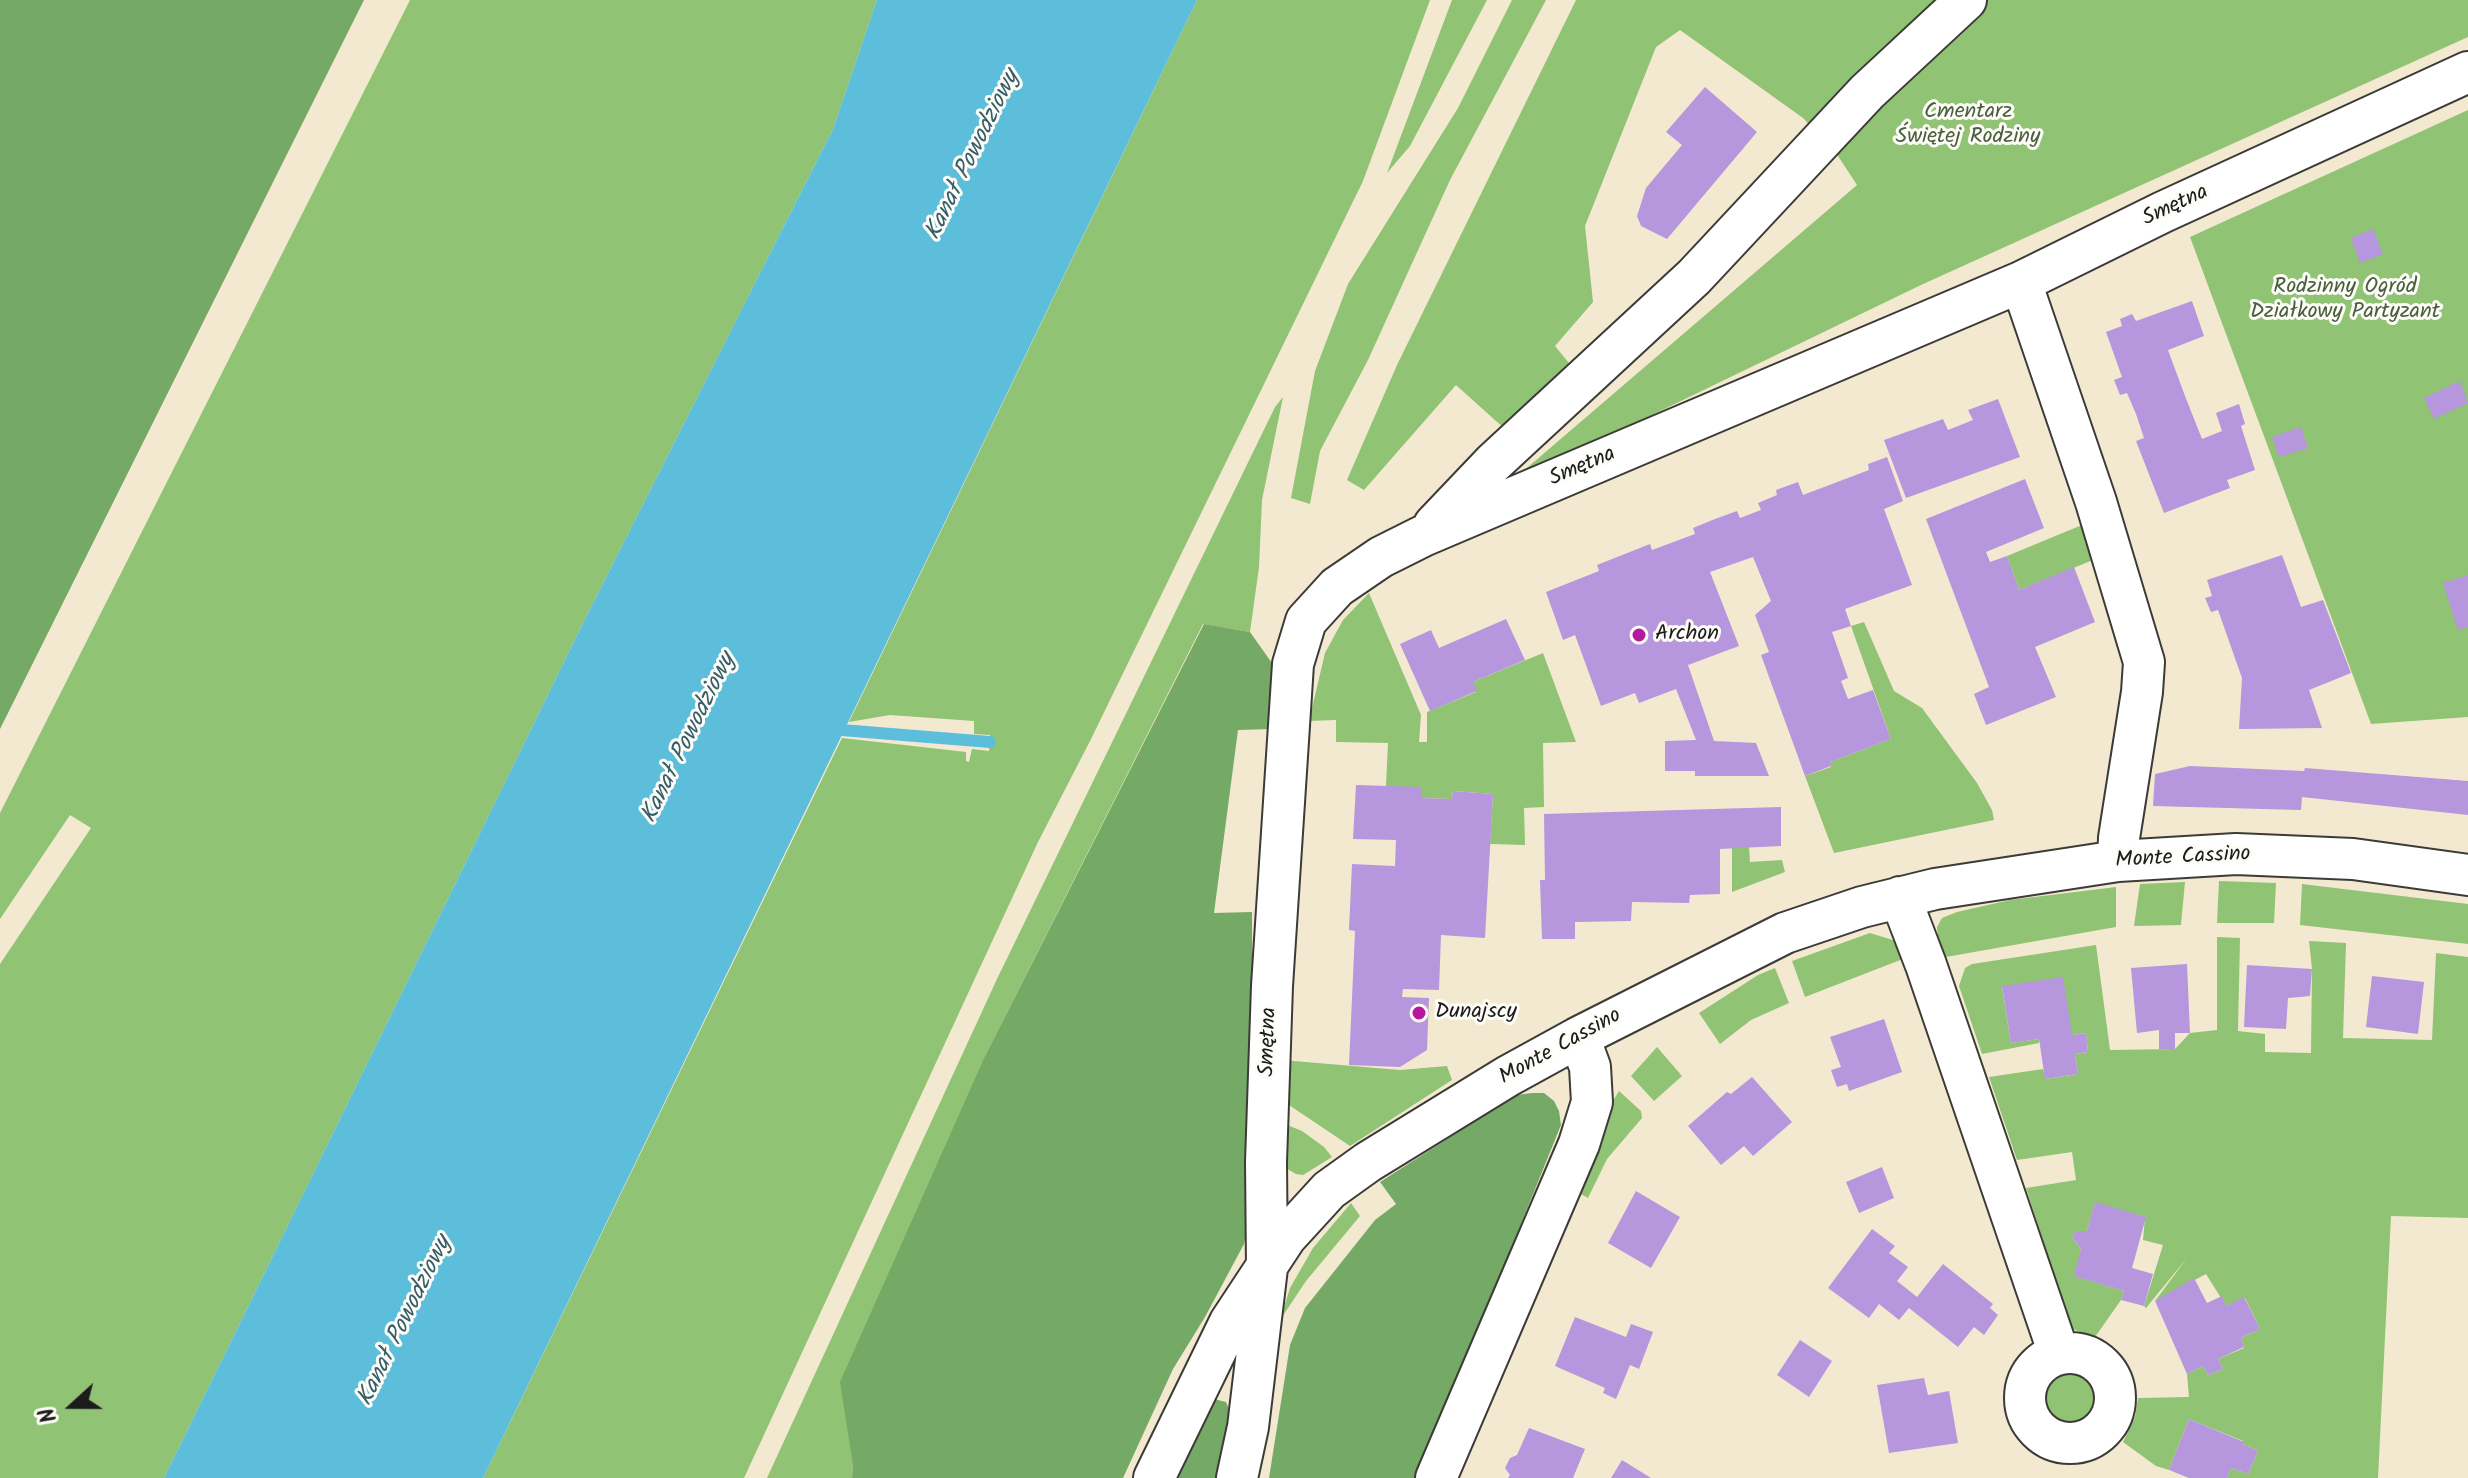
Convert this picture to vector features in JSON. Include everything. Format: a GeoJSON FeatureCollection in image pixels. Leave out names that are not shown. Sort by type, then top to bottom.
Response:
{"type":"FeatureCollection","features":[{"type":"Feature","properties":{"kind":"street"},"geometry":{"type":"LineString","coordinates":[[1423,536],[1493,463],[1694,277],[1867,92],[1966,0]]}},
{"type":"Feature","properties":{"kind":"street","name":"Smętna"},"geometry":{"type":"LineString","coordinates":[[1267,1268],[1266,1173],[1272,986],[1293,664],[1306,621],[1337,587],[1381,557],[1423,536],[2021,282],[2163,212],[2468,72]]}},
{"type":"Feature","properties":{"kind":"street"},"geometry":{"type":"LineString","coordinates":[[2021,282],[2096,502],[2144,662],[2118,861]]}},
{"type":"Feature","properties":{"kind":"street","name":"Monte Cassino"},"geometry":{"type":"LineString","coordinates":[[1154,1478],[1230,1322],[1286,1237],[1329,1190],[1368,1162],[1508,1076],[1785,933],[1862,907],[1935,889],[2118,861],[2236,854],[2353,859],[2468,875]]}},
{"type":"Feature","properties":{"kind":"street"},"geometry":{"type":"LineString","coordinates":[[1900,897],[2059,1354]]}},
{"type":"Feature","properties":{"kind":"street"},"geometry":{"type":"LineString","coordinates":[[1436,1478],[1579,1144],[1592,1102],[1590,1067],[1579,1037]]}},
{"type":"Feature","properties":{"kind":"street","name":"Monte Cassino"},"geometry":{"type":"LineString","coordinates":[[1237,1478],[1248,1427],[1267,1268]]}},
{"type":"Feature","properties":{"kind":"green space"},"geometry":{"type":"Polygon","coordinates":[[[0,0],[364,0],[0,729],[0,0]]]}},
{"type":"Feature","properties":{"kind":"green space"},"geometry":{"type":"Polygon","coordinates":[[[410,0],[877,0],[833,129],[587,615],[164,1478],[0,1478],[0,964],[91,828],[70,815],[0,919],[0,813],[410,0]]]}},
{"type":"Feature","properties":{"kind":"green space"},"geometry":{"type":"Polygon","coordinates":[[[1197,0],[1430,0],[1363,181],[1038,842],[744,1478],[483,1478],[842,738],[966,752],[966,761],[969,762],[972,749],[989,751],[990,735],[974,734],[974,721],[890,715],[849,722],[1197,0]]]}},
{"type":"Feature","properties":{"kind":"green space"},"geometry":{"type":"Polygon","coordinates":[[[1452,0],[1487,0],[1410,146],[1387,173],[1452,0]]]}},
{"type":"Feature","properties":{"kind":"green space"},"geometry":{"type":"Polygon","coordinates":[[[1512,0],[1546,0],[1450,180],[1368,360],[1320,451],[1310,504],[1291,498],[1315,371],[1348,284],[1458,108],[1512,0]]]}},
{"type":"Feature","properties":{"kind":"green space","name":"Cmentarz Świętej Rodziny"},"geometry":{"type":"Polygon","coordinates":[[[1576,0],[2468,0],[2468,37],[1921,285],[1507,485],[1857,185],[1836,153],[1803,118],[1680,30],[1656,47],[1585,226],[1593,302],[1555,346],[1573,368],[1506,430],[1456,385],[1364,490],[1347,480],[1397,365],[1576,0]]]}},
{"type":"Feature","properties":{"kind":"green space","name":"Rodzinny Ogród Działkowy Partyzant"},"geometry":{"type":"Polygon","coordinates":[[[2468,110],[2468,717],[2371,724],[2190,237],[2468,110]]]}},
{"type":"Feature","properties":{"kind":"green space"},"geometry":{"type":"Polygon","coordinates":[[[1283,397],[1262,500],[1259,567],[1250,632],[1203,624],[986,1054],[853,1465],[852,1478],[767,1478],[997,979],[1275,407],[1283,397]]]}},
{"type":"Feature","properties":{"kind":"green space"},"geometry":{"type":"Polygon","coordinates":[[[2082,525],[2093,560],[2019,590],[2007,556],[2082,525]]]}},
{"type":"Feature","properties":{"kind":"green space"},"geometry":{"type":"Polygon","coordinates":[[[1369,593],[1421,715],[1419,742],[1427,742],[1427,712],[1476,692],[1473,682],[1543,653],[1576,742],[1543,743],[1544,807],[1524,808],[1525,845],[1490,844],[1493,794],[1453,791],[1452,799],[1421,798],[1386,786],[1388,743],[1336,742],[1336,720],[1309,721],[1325,653],[1343,620],[1369,593]]]}},
{"type":"Feature","properties":{"kind":"green space"},"geometry":{"type":"Polygon","coordinates":[[[1864,622],[1894,691],[1922,708],[1977,783],[1994,820],[1834,853],[1805,776],[1831,767],[1830,762],[1891,739],[1851,626],[1864,622]]]}},
{"type":"Feature","properties":{"kind":"green space"},"geometry":{"type":"Polygon","coordinates":[[[1204,624],[1250,632],[1279,673],[1272,729],[1238,730],[1214,913],[1252,912],[1253,1204],[1244,1244],[1173,1369],[1123,1478],[852,1478],[853,1465],[840,1382],[986,1054],[1204,624]]]}},
{"type":"Feature","properties":{"kind":"green space"},"geometry":{"type":"Polygon","coordinates":[[[1749,847],[1750,862],[1782,860],[1785,872],[1732,892],[1732,848],[1749,847]]]}},
{"type":"Feature","properties":{"kind":"green space"},"geometry":{"type":"Polygon","coordinates":[[[2219,881],[2276,883],[2274,923],[2217,923],[2219,881]]]}},
{"type":"Feature","properties":{"kind":"green space"},"geometry":{"type":"Polygon","coordinates":[[[2185,882],[2181,925],[2134,926],[2140,884],[2185,882]]]}},
{"type":"Feature","properties":{"kind":"green space"},"geometry":{"type":"Polygon","coordinates":[[[2302,884],[2468,904],[2468,944],[2300,925],[2302,884]]]}},
{"type":"Feature","properties":{"kind":"green space"},"geometry":{"type":"Polygon","coordinates":[[[2116,887],[2116,927],[1940,958],[1937,927],[1942,918],[2010,900],[2116,887]]]}},
{"type":"Feature","properties":{"kind":"green space"},"geometry":{"type":"Polygon","coordinates":[[[1870,933],[1896,941],[1908,957],[1805,997],[1792,961],[1870,933]]]}},
{"type":"Feature","properties":{"kind":"green space"},"geometry":{"type":"Polygon","coordinates":[[[2217,937],[2240,938],[2238,1031],[2265,1034],[2265,1052],[2311,1053],[2312,969],[2309,941],[2346,943],[2343,1038],[2432,1040],[2436,953],[2468,957],[2468,1218],[2391,1216],[2378,1478],[2227,1478],[2231,1468],[2248,1474],[2258,1451],[2243,1444],[2243,1441],[2189,1419],[2169,1470],[2156,1466],[2123,1442],[2135,1417],[2138,1398],[2189,1397],[2187,1374],[2203,1366],[2208,1375],[2223,1369],[2218,1359],[2244,1348],[2241,1338],[2260,1329],[2245,1298],[2226,1306],[2206,1274],[2155,1301],[2187,1258],[2146,1308],[2144,1306],[2163,1245],[2143,1240],[2145,1217],[2095,1203],[2087,1231],[2076,1231],[2072,1237],[2081,1249],[2075,1276],[2124,1291],[2095,1337],[2072,1329],[2026,1188],[2076,1180],[2072,1152],[2017,1160],[1989,1077],[2043,1069],[2046,1079],[2078,1074],[2075,1054],[2088,1052],[2086,1033],[2072,1035],[2002,987],[2011,1043],[2039,1039],[2039,1043],[1982,1054],[1959,986],[1965,968],[1972,964],[2096,945],[2110,1050],[2175,1049],[2190,1033],[2217,1030],[2217,937]]]}},
{"type":"Feature","properties":{"kind":"green space"},"geometry":{"type":"Polygon","coordinates":[[[1775,968],[1789,1003],[1751,1020],[1720,1044],[1699,1013],[1758,975],[1775,968]]]}},
{"type":"Feature","properties":{"kind":"green space"},"geometry":{"type":"Polygon","coordinates":[[[1657,1047],[1682,1076],[1654,1101],[1631,1076],[1657,1047]]]}},
{"type":"Feature","properties":{"kind":"green space"},"geometry":{"type":"Polygon","coordinates":[[[1282,1060],[1400,1070],[1447,1066],[1452,1080],[1350,1146],[1280,1099],[1282,1060]]]}},
{"type":"Feature","properties":{"kind":"green space"},"geometry":{"type":"Polygon","coordinates":[[[1619,1091],[1641,1111],[1642,1118],[1607,1159],[1588,1198],[1568,1187],[1591,1137],[1619,1091]]]}},
{"type":"Feature","properties":{"kind":"green space"},"geometry":{"type":"Polygon","coordinates":[[[1544,1093],[1554,1101],[1561,1125],[1418,1478],[1269,1478],[1290,1345],[1305,1308],[1375,1220],[1396,1204],[1380,1182],[1516,1095],[1544,1093]]]}},
{"type":"Feature","properties":{"kind":"green space"},"geometry":{"type":"Polygon","coordinates":[[[1280,1122],[1302,1131],[1332,1157],[1303,1175],[1289,1170],[1281,1161],[1280,1122]]]}},
{"type":"Feature","properties":{"kind":"green space"},"geometry":{"type":"Polygon","coordinates":[[[1351,1203],[1360,1216],[1306,1281],[1280,1320],[1290,1288],[1313,1248],[1351,1203]]]}},
{"type":"Feature","properties":{"kind":"green space"},"geometry":{"type":"Polygon","coordinates":[[[2069,1370],[2090,1378],[2098,1399],[2090,1420],[2069,1428],[2048,1420],[2040,1399],[2048,1378],[2069,1370]]]}},
{"type":"Feature","properties":{"kind":"green space"},"geometry":{"type":"Polygon","coordinates":[[[1214,1399],[1226,1402],[1231,1414],[1223,1478],[1175,1478],[1214,1399]]]}},
{"type":"Feature","properties":{"kind":"water","name":"Kanał Powodziowy"},"geometry":{"type":"Polygon","coordinates":[[[877,0],[1197,0],[483,1478],[164,1478],[587,615],[833,129],[877,0]]]}},
{"type":"Feature","properties":{"kind":"building"},"geometry":{"type":"Polygon","coordinates":[[[1705,87],[1757,132],[1667,239],[1641,226],[1637,216],[1646,188],[1682,145],[1666,132],[1705,87]]]}},
{"type":"Feature","properties":{"kind":"building"},"geometry":{"type":"Polygon","coordinates":[[[2373,229],[2383,254],[2360,263],[2351,238],[2373,229]]]}},
{"type":"Feature","properties":{"kind":"building"},"geometry":{"type":"Polygon","coordinates":[[[2192,301],[2204,336],[2168,350],[2185,396],[2202,439],[2222,431],[2216,413],[2239,404],[2245,424],[2241,426],[2255,470],[2227,480],[2230,488],[2164,513],[2136,441],[2144,438],[2136,414],[2127,393],[2120,395],[2114,380],[2122,377],[2106,332],[2122,326],[2120,319],[2132,314],[2136,321],[2192,301]]]}},
{"type":"Feature","properties":{"kind":"building"},"geometry":{"type":"Polygon","coordinates":[[[2460,381],[2468,403],[2434,419],[2424,398],[2460,381]]]}},
{"type":"Feature","properties":{"kind":"building"},"geometry":{"type":"Polygon","coordinates":[[[1998,399],[2020,457],[1906,498],[1884,440],[1943,419],[1948,430],[1973,420],[1968,410],[1998,399]]]}},
{"type":"Feature","properties":{"kind":"building"},"geometry":{"type":"Polygon","coordinates":[[[2301,427],[2308,448],[2279,457],[2272,437],[2301,427]]]}},
{"type":"Feature","properties":{"kind":"building"},"geometry":{"type":"Polygon","coordinates":[[[1887,457],[1903,501],[1884,509],[1912,585],[1845,609],[1851,626],[1832,632],[1848,678],[1841,681],[1848,699],[1873,690],[1891,739],[1830,762],[1831,766],[1805,776],[1761,655],[1769,652],[1755,615],[1771,601],[1753,557],[1710,572],[1739,646],[1688,665],[1714,741],[1756,743],[1769,776],[1695,776],[1695,771],[1665,771],[1665,741],[1696,740],[1676,689],[1639,703],[1635,693],[1601,706],[1575,635],[1563,640],[1546,592],[1599,571],[1597,565],[1650,544],[1652,550],[1695,534],[1693,528],[1715,519],[1737,511],[1740,518],[1761,510],[1758,503],[1777,495],[1776,490],[1798,482],[1803,495],[1869,470],[1868,464],[1887,457]]]}},
{"type":"Feature","properties":{"kind":"building"},"geometry":{"type":"Polygon","coordinates":[[[2025,479],[2044,528],[1986,552],[1990,562],[2007,556],[2019,590],[2074,567],[2095,622],[2035,647],[2056,697],[1986,725],[1974,694],[1989,687],[1926,519],[2025,479]]]}},
{"type":"Feature","properties":{"kind":"building"},"geometry":{"type":"Polygon","coordinates":[[[2282,555],[2301,607],[2323,600],[2351,673],[2309,690],[2322,728],[2239,729],[2242,678],[2218,610],[2211,612],[2205,598],[2212,596],[2207,580],[2282,555]]]}},
{"type":"Feature","properties":{"kind":"building"},"geometry":{"type":"Polygon","coordinates":[[[2468,575],[2468,627],[2458,630],[2443,583],[2468,575]]]}},
{"type":"Feature","properties":{"kind":"building"},"geometry":{"type":"Polygon","coordinates":[[[1506,619],[1525,660],[1473,682],[1477,691],[1430,711],[1400,644],[1431,630],[1439,648],[1506,619]]]}},
{"type":"Feature","properties":{"kind":"building"},"geometry":{"type":"Polygon","coordinates":[[[2190,766],[2304,771],[2305,768],[2468,781],[2468,815],[2302,797],[2301,810],[2153,806],[2155,774],[2190,766]]]}},
{"type":"Feature","properties":{"kind":"building"},"geometry":{"type":"Polygon","coordinates":[[[1356,785],[1421,787],[1421,798],[1452,799],[1453,791],[1493,794],[1485,938],[1441,935],[1439,990],[1403,989],[1402,997],[1429,998],[1427,1050],[1400,1067],[1349,1065],[1355,931],[1349,930],[1352,864],[1395,866],[1396,840],[1353,839],[1356,785]]]}},
{"type":"Feature","properties":{"kind":"building"},"geometry":{"type":"Polygon","coordinates":[[[1781,807],[1781,846],[1720,849],[1720,894],[1690,895],[1689,903],[1632,902],[1631,921],[1575,922],[1575,939],[1542,939],[1540,880],[1545,880],[1544,814],[1781,807]]]}},
{"type":"Feature","properties":{"kind":"building"},"geometry":{"type":"Polygon","coordinates":[[[2187,964],[2190,1033],[2175,1033],[2175,1049],[2159,1049],[2159,1030],[2137,1033],[2131,968],[2187,964]]]}},
{"type":"Feature","properties":{"kind":"building"},"geometry":{"type":"Polygon","coordinates":[[[2247,965],[2312,969],[2310,996],[2288,998],[2286,1029],[2244,1027],[2247,965]]]}},
{"type":"Feature","properties":{"kind":"building"},"geometry":{"type":"Polygon","coordinates":[[[2372,976],[2424,982],[2418,1034],[2366,1027],[2372,976]]]}},
{"type":"Feature","properties":{"kind":"building"},"geometry":{"type":"Polygon","coordinates":[[[2063,977],[2072,1035],[2086,1033],[2088,1052],[2075,1054],[2078,1074],[2045,1079],[2039,1039],[2011,1043],[2002,986],[2063,977]]]}},
{"type":"Feature","properties":{"kind":"building"},"geometry":{"type":"Polygon","coordinates":[[[1884,1019],[1902,1072],[1849,1091],[1847,1084],[1837,1087],[1831,1070],[1841,1067],[1830,1037],[1884,1019]]]}},
{"type":"Feature","properties":{"kind":"building"},"geometry":{"type":"Polygon","coordinates":[[[1752,1077],[1792,1122],[1753,1156],[1744,1146],[1721,1165],[1688,1126],[1727,1092],[1731,1094],[1752,1077]]]}},
{"type":"Feature","properties":{"kind":"building"},"geometry":{"type":"Polygon","coordinates":[[[1882,1167],[1894,1198],[1859,1213],[1846,1182],[1882,1167]]]}},
{"type":"Feature","properties":{"kind":"building"},"geometry":{"type":"Polygon","coordinates":[[[1636,1191],[1680,1217],[1651,1268],[1608,1243],[1636,1191]]]}},
{"type":"Feature","properties":{"kind":"building"},"geometry":{"type":"Polygon","coordinates":[[[2095,1202],[2146,1217],[2132,1268],[2153,1274],[2144,1306],[2121,1300],[2124,1291],[2074,1276],[2081,1249],[2072,1237],[2076,1231],[2087,1231],[2095,1202]]]}},
{"type":"Feature","properties":{"kind":"building"},"geometry":{"type":"Polygon","coordinates":[[[1872,1229],[1895,1246],[1889,1253],[1908,1267],[1897,1281],[1917,1297],[1943,1264],[1993,1304],[1990,1308],[1998,1315],[1984,1335],[1974,1327],[1958,1347],[1909,1308],[1899,1320],[1879,1304],[1869,1318],[1828,1288],[1872,1229]]]}},
{"type":"Feature","properties":{"kind":"building"},"geometry":{"type":"Polygon","coordinates":[[[2194,1278],[2207,1303],[2222,1296],[2226,1306],[2244,1297],[2260,1329],[2241,1338],[2244,1347],[2218,1359],[2223,1369],[2208,1375],[2203,1366],[2187,1374],[2155,1301],[2194,1278]]]}},
{"type":"Feature","properties":{"kind":"building"},"geometry":{"type":"Polygon","coordinates":[[[1575,1317],[1626,1337],[1631,1324],[1653,1332],[1639,1369],[1630,1365],[1616,1399],[1603,1393],[1605,1388],[1555,1366],[1575,1317]]]}},
{"type":"Feature","properties":{"kind":"building"},"geometry":{"type":"Polygon","coordinates":[[[1800,1340],[1832,1361],[1809,1397],[1777,1375],[1800,1340]]]}},
{"type":"Feature","properties":{"kind":"building"},"geometry":{"type":"Polygon","coordinates":[[[1924,1378],[1928,1395],[1949,1391],[1958,1443],[1889,1453],[1877,1385],[1924,1378]]]}},
{"type":"Feature","properties":{"kind":"building"},"geometry":{"type":"Polygon","coordinates":[[[2189,1419],[2258,1451],[2248,1474],[2231,1468],[2227,1478],[2189,1478],[2169,1470],[2189,1419]]]}},
{"type":"Feature","properties":{"kind":"building"},"geometry":{"type":"Polygon","coordinates":[[[1529,1428],[1585,1449],[1573,1478],[1508,1478],[1510,1475],[1505,1468],[1510,1458],[1517,1455],[1529,1428]]]}},
{"type":"Feature","properties":{"kind":"building"},"geometry":{"type":"Polygon","coordinates":[[[1622,1460],[1651,1478],[1611,1478],[1622,1460]]]}},
{"type":"Feature","properties":{"kind":"waterway"},"geometry":{"type":"LineString","coordinates":[[829,729],[990,742]]}},
{"type":"Feature","properties":{"kind":"place","name":"Archon"},"geometry":{"type":"Point","coordinates":[1639,635]}},
{"type":"Feature","properties":{"kind":"place","name":"Dunajscy"},"geometry":{"type":"Point","coordinates":[1419,1013]}}]}
